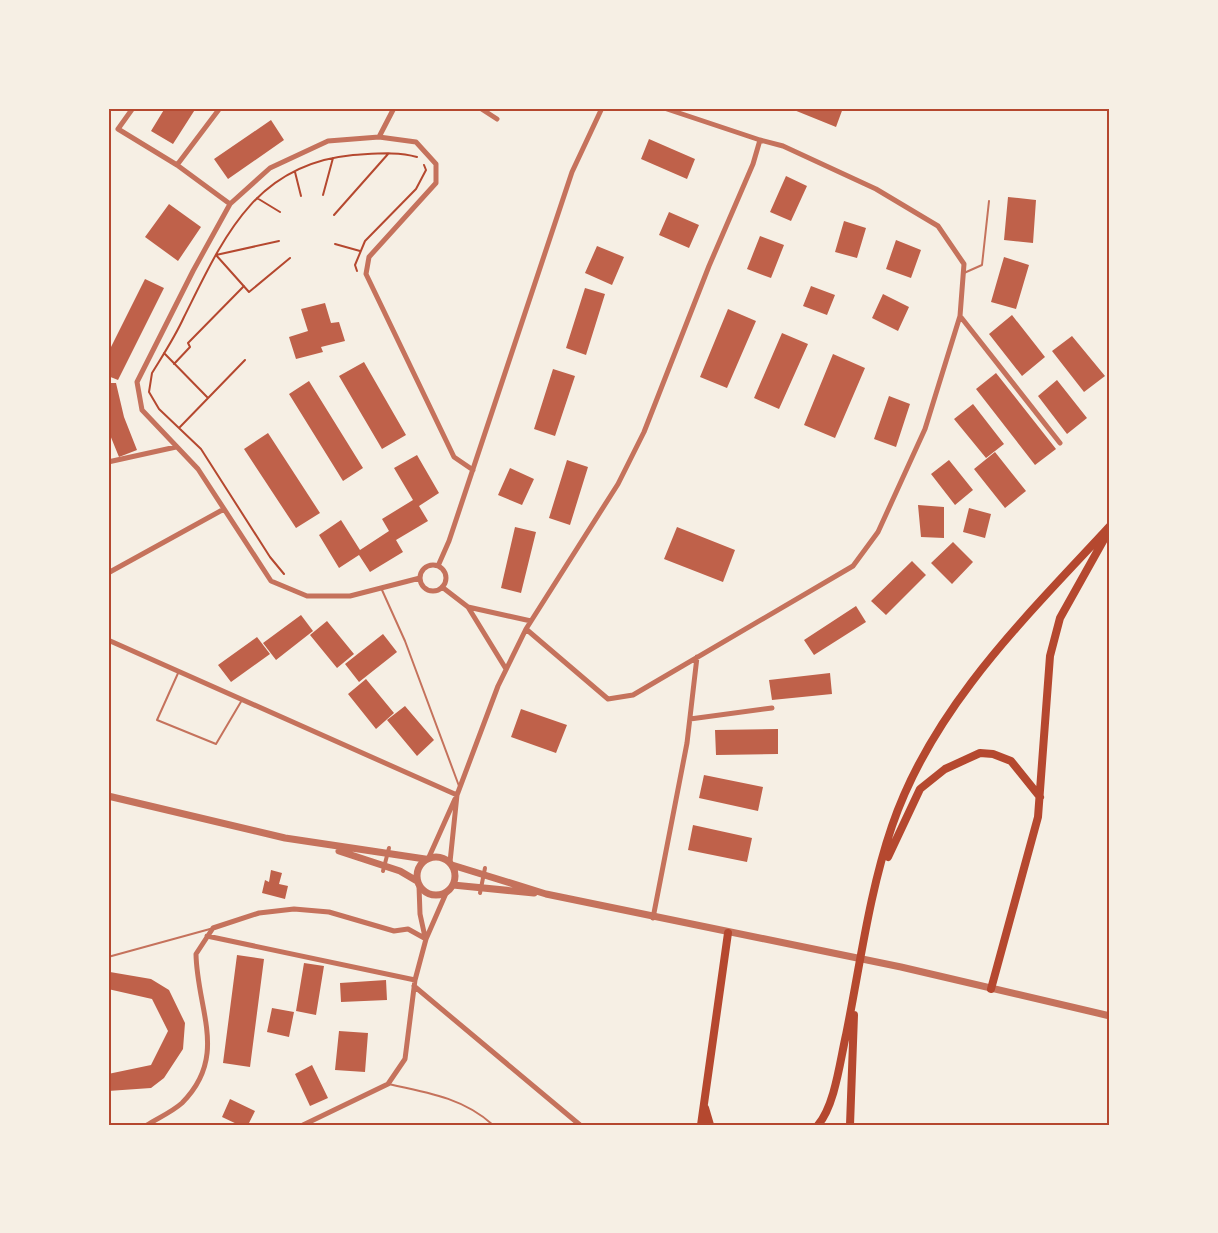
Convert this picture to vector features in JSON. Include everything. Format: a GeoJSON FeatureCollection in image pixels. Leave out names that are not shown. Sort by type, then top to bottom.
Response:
{"type":"FeatureCollection","features":[{"type":"Feature","properties":{"kind":"highway"},"geometry":{"type":"LineString","coordinates":[[991,989],[1026,862],[1040,797],[1050,656],[1060,618],[1110,527]]}},
{"type":"Feature","properties":{"kind":"highway"},"geometry":{"type":"LineString","coordinates":[[818,1125],[825,1117],[838,1070],[879,875],[892,826],[908,789],[944,718],[1007,638],[1110,527]]}},
{"type":"Feature","properties":{"kind":"highway"},"geometry":{"type":"LineString","coordinates":[[879,875],[920,789],[945,770],[980,753],[993,754],[1011,761],[1040,797]]}},
{"type":"Feature","properties":{"kind":"highway"},"geometry":{"type":"LineString","coordinates":[[701,1125],[728,933]]}},
{"type":"Feature","properties":{"kind":"highway"},"geometry":{"type":"LineString","coordinates":[[850,1125],[855,990]]}},
{"type":"Feature","properties":{"kind":"highway"},"geometry":{"type":"LineString","coordinates":[[705,1104],[710,1125]]}},
{"type":"Feature","properties":{"kind":"street"},"geometry":{"type":"LineString","coordinates":[[133,108],[118,129],[177,165],[230,204]]}},
{"type":"Feature","properties":{"kind":"street"},"geometry":{"type":"LineString","coordinates":[[177,165],[220,108]]}},
{"type":"Feature","properties":{"kind":"street"},"geometry":{"type":"LineString","coordinates":[[379,137],[394,108]]}},
{"type":"Feature","properties":{"kind":"street"},"geometry":{"type":"LineString","coordinates":[[480,108],[497,119]]}},
{"type":"Feature","properties":{"kind":"street"},"geometry":{"type":"LineString","coordinates":[[438,566],[444,556],[572,172],[602,108]]}},
{"type":"Feature","properties":{"kind":"street"},"geometry":{"type":"LineString","coordinates":[[526,629],[608,699],[633,695],[853,566],[878,532],[925,429],[960,316],[964,264],[938,226],[876,189],[783,146],[664,108]]}},
{"type":"Feature","properties":{"kind":"street"},"geometry":{"type":"LineString","coordinates":[[438,566],[426,567],[420,578],[350,596],[307,597],[271,581],[198,469],[142,410],[137,382],[168,317],[230,204],[270,168],[328,141],[379,137],[416,142],[436,164],[435,183],[369,257],[366,274],[454,457],[472,470]]}},
{"type":"Feature","properties":{"kind":"street"},"geometry":{"type":"LineString","coordinates":[[303,1125],[388,1084],[405,1059],[414,983],[426,939],[447,891],[453,885],[455,874],[451,864],[459,787],[506,669],[526,629],[618,484],[644,432],[709,266],[753,164],[760,140]]}},
{"type":"Feature","properties":{"kind":"street"},"geometry":{"type":"LineString","coordinates":[[960,316],[1060,443]]}},
{"type":"Feature","properties":{"kind":"street"},"geometry":{"type":"LineString","coordinates":[[108,462],[176,447]]}},
{"type":"Feature","properties":{"kind":"street"},"geometry":{"type":"LineString","coordinates":[[108,573],[224,509]]}},
{"type":"Feature","properties":{"kind":"street"},"geometry":{"type":"LineString","coordinates":[[420,578],[426,589],[435,591],[442,587],[446,575],[438,566]]}},
{"type":"Feature","properties":{"kind":"street"},"geometry":{"type":"LineString","coordinates":[[442,587],[468,607],[506,669]]}},
{"type":"Feature","properties":{"kind":"street"},"geometry":{"type":"LineString","coordinates":[[468,607],[531,621]]}},
{"type":"Feature","properties":{"kind":"street"},"geometry":{"type":"LineString","coordinates":[[108,640],[457,795]]}},
{"type":"Feature","properties":{"kind":"street"},"geometry":{"type":"LineString","coordinates":[[653,918],[690,719],[697,657]]}},
{"type":"Feature","properties":{"kind":"street"},"geometry":{"type":"LineString","coordinates":[[690,719],[772,708]]}},
{"type":"Feature","properties":{"kind":"street"},"geometry":{"type":"LineString","coordinates":[[426,939],[420,914],[417,869],[427,858],[457,795]]}},
{"type":"Feature","properties":{"kind":"street"},"geometry":{"type":"LineString","coordinates":[[108,796],[319,844],[388,851],[427,858],[440,857],[451,864],[484,872],[546,894],[653,918],[901,967],[1110,1016]]}},
{"type":"Feature","properties":{"kind":"street"},"geometry":{"type":"LineString","coordinates":[[319,844],[418,883],[430,894],[447,891]]}},
{"type":"Feature","properties":{"kind":"street"},"geometry":{"type":"LineString","coordinates":[[384,868],[388,851]]}},
{"type":"Feature","properties":{"kind":"street"},"geometry":{"type":"LineString","coordinates":[[480,891],[484,872]]}},
{"type":"Feature","properties":{"kind":"street"},"geometry":{"type":"LineString","coordinates":[[453,885],[480,891],[546,894]]}},
{"type":"Feature","properties":{"kind":"street"},"geometry":{"type":"LineString","coordinates":[[147,1125],[181,1103],[199,1081],[207,1059],[208,1029],[200,999],[196,954],[213,928],[260,913],[294,909],[329,912],[394,931],[408,929],[426,939]]}},
{"type":"Feature","properties":{"kind":"street"},"geometry":{"type":"LineString","coordinates":[[207,936],[414,983],[580,1125]]}},
{"type":"Feature","properties":{"kind":"lane"},"geometry":{"type":"LineString","coordinates":[[964,273],[982,265],[989,201]]}},
{"type":"Feature","properties":{"kind":"lane"},"geometry":{"type":"LineString","coordinates":[[381,587],[405,641],[459,787]]}},
{"type":"Feature","properties":{"kind":"lane"},"geometry":{"type":"LineString","coordinates":[[179,671],[157,720],[216,744],[243,699]]}},
{"type":"Feature","properties":{"kind":"lane"},"geometry":{"type":"LineString","coordinates":[[108,957],[213,928]]}},
{"type":"Feature","properties":{"kind":"lane"},"geometry":{"type":"LineString","coordinates":[[388,1084],[441,1095],[474,1109],[493,1125]]}},
{"type":"Feature","properties":{"kind":"path"},"geometry":{"type":"LineString","coordinates":[[334,215],[388,154]]}},
{"type":"Feature","properties":{"kind":"path"},"geometry":{"type":"LineString","coordinates":[[285,574],[270,557],[201,449],[159,409],[149,392],[152,373],[216,255],[256,197],[295,171],[333,158],[406,154],[422,159],[426,170],[417,189],[365,241],[355,265],[359,275]]}},
{"type":"Feature","properties":{"kind":"path"},"geometry":{"type":"LineString","coordinates":[[323,195],[333,158]]}},
{"type":"Feature","properties":{"kind":"path"},"geometry":{"type":"LineString","coordinates":[[295,171],[301,196]]}},
{"type":"Feature","properties":{"kind":"path"},"geometry":{"type":"LineString","coordinates":[[256,197],[280,212]]}},
{"type":"Feature","properties":{"kind":"path"},"geometry":{"type":"LineString","coordinates":[[216,255],[279,242]]}},
{"type":"Feature","properties":{"kind":"path"},"geometry":{"type":"LineString","coordinates":[[335,244],[360,251]]}},
{"type":"Feature","properties":{"kind":"path"},"geometry":{"type":"LineString","coordinates":[[216,255],[249,292],[290,258]]}},
{"type":"Feature","properties":{"kind":"path"},"geometry":{"type":"LineString","coordinates":[[174,364],[190,347],[188,343],[244,286]]}},
{"type":"Feature","properties":{"kind":"path"},"geometry":{"type":"LineString","coordinates":[[164,353],[208,398]]}},
{"type":"Feature","properties":{"kind":"path"},"geometry":{"type":"LineString","coordinates":[[179,428],[245,360]]}},
{"type":"Feature","properties":{"kind":"building"},"geometry":{"type":"Polygon","coordinates":[[[165,108],[196,108],[173,144],[151,131],[165,108]]]}},
{"type":"Feature","properties":{"kind":"building"},"geometry":{"type":"Polygon","coordinates":[[[789,108],[843,108],[836,127],[789,108]]]}},
{"type":"Feature","properties":{"kind":"building"},"geometry":{"type":"Polygon","coordinates":[[[271,120],[284,140],[228,179],[214,159],[271,120]]]}},
{"type":"Feature","properties":{"kind":"building"},"geometry":{"type":"Polygon","coordinates":[[[649,139],[695,159],[687,179],[641,159],[649,139]]]}},
{"type":"Feature","properties":{"kind":"building"},"geometry":{"type":"Polygon","coordinates":[[[786,176],[807,186],[791,221],[770,212],[786,176]]]}},
{"type":"Feature","properties":{"kind":"building"},"geometry":{"type":"Polygon","coordinates":[[[1008,197],[1036,200],[1033,243],[1004,240],[1008,197]]]}},
{"type":"Feature","properties":{"kind":"building"},"geometry":{"type":"Polygon","coordinates":[[[169,204],[201,227],[178,261],[145,237],[169,204]]]}},
{"type":"Feature","properties":{"kind":"building"},"geometry":{"type":"Polygon","coordinates":[[[669,212],[699,225],[689,248],[659,235],[669,212]]]}},
{"type":"Feature","properties":{"kind":"building"},"geometry":{"type":"Polygon","coordinates":[[[844,221],[866,228],[857,258],[835,252],[844,221]]]}},
{"type":"Feature","properties":{"kind":"building"},"geometry":{"type":"Polygon","coordinates":[[[760,236],[784,245],[771,278],[747,269],[760,236]]]}},
{"type":"Feature","properties":{"kind":"building"},"geometry":{"type":"Polygon","coordinates":[[[896,240],[921,250],[911,278],[886,269],[896,240]]]}},
{"type":"Feature","properties":{"kind":"building"},"geometry":{"type":"Polygon","coordinates":[[[597,246],[624,257],[612,285],[585,273],[597,246]]]}},
{"type":"Feature","properties":{"kind":"building"},"geometry":{"type":"Polygon","coordinates":[[[1004,257],[1029,265],[1016,309],[991,302],[1004,257]]]}},
{"type":"Feature","properties":{"kind":"building"},"geometry":{"type":"Polygon","coordinates":[[[145,279],[164,288],[118,380],[108,376],[108,353],[145,279]]]}},
{"type":"Feature","properties":{"kind":"building"},"geometry":{"type":"Polygon","coordinates":[[[811,286],[835,295],[827,315],[803,306],[811,286]]]}},
{"type":"Feature","properties":{"kind":"building"},"geometry":{"type":"Polygon","coordinates":[[[585,288],[605,294],[586,355],[566,348],[585,288]]]}},
{"type":"Feature","properties":{"kind":"building"},"geometry":{"type":"Polygon","coordinates":[[[883,294],[909,307],[898,331],[872,318],[883,294]]]}},
{"type":"Feature","properties":{"kind":"building"},"geometry":{"type":"Polygon","coordinates":[[[325,303],[331,323],[339,322],[345,341],[321,347],[323,352],[296,359],[289,337],[308,331],[301,309],[325,303]]]}},
{"type":"Feature","properties":{"kind":"building"},"geometry":{"type":"Polygon","coordinates":[[[728,309],[756,321],[727,388],[700,377],[728,309]]]}},
{"type":"Feature","properties":{"kind":"building"},"geometry":{"type":"Polygon","coordinates":[[[1012,315],[1045,357],[1022,376],[989,334],[1012,315]]]}},
{"type":"Feature","properties":{"kind":"building"},"geometry":{"type":"Polygon","coordinates":[[[782,333],[808,344],[779,409],[754,398],[782,333]]]}},
{"type":"Feature","properties":{"kind":"building"},"geometry":{"type":"Polygon","coordinates":[[[1072,336],[1105,376],[1084,392],[1052,351],[1072,336]]]}},
{"type":"Feature","properties":{"kind":"building"},"geometry":{"type":"Polygon","coordinates":[[[833,354],[865,368],[835,438],[804,425],[833,354]]]}},
{"type":"Feature","properties":{"kind":"building"},"geometry":{"type":"Polygon","coordinates":[[[364,362],[406,435],[382,449],[339,376],[364,362]]]}},
{"type":"Feature","properties":{"kind":"building"},"geometry":{"type":"Polygon","coordinates":[[[553,369],[575,376],[555,436],[534,429],[553,369]]]}},
{"type":"Feature","properties":{"kind":"building"},"geometry":{"type":"Polygon","coordinates":[[[996,373],[1056,449],[1035,465],[976,389],[996,373]]]}},
{"type":"Feature","properties":{"kind":"building"},"geometry":{"type":"Polygon","coordinates":[[[1057,380],[1087,418],[1067,434],[1038,396],[1057,380]]]}},
{"type":"Feature","properties":{"kind":"building"},"geometry":{"type":"Polygon","coordinates":[[[309,381],[363,468],[343,481],[289,394],[309,381]]]}},
{"type":"Feature","properties":{"kind":"building"},"geometry":{"type":"Polygon","coordinates":[[[108,383],[116,383],[124,417],[137,450],[119,457],[108,430],[108,383]]]}},
{"type":"Feature","properties":{"kind":"building"},"geometry":{"type":"Polygon","coordinates":[[[889,396],[910,404],[896,447],[874,439],[889,396]]]}},
{"type":"Feature","properties":{"kind":"building"},"geometry":{"type":"Polygon","coordinates":[[[973,404],[1004,444],[986,458],[954,419],[973,404]]]}},
{"type":"Feature","properties":{"kind":"building"},"geometry":{"type":"Polygon","coordinates":[[[268,433],[320,513],[296,528],[244,449],[268,433]]]}},
{"type":"Feature","properties":{"kind":"building"},"geometry":{"type":"Polygon","coordinates":[[[995,452],[1026,491],[1005,508],[974,469],[995,452]]]}},
{"type":"Feature","properties":{"kind":"building"},"geometry":{"type":"Polygon","coordinates":[[[417,455],[439,493],[419,506],[428,521],[396,540],[403,552],[370,572],[359,555],[339,568],[319,535],[341,520],[360,550],[389,531],[382,519],[413,500],[394,468],[417,455]]]}},
{"type":"Feature","properties":{"kind":"building"},"geometry":{"type":"Polygon","coordinates":[[[567,460],[588,467],[570,525],[549,518],[567,460]]]}},
{"type":"Feature","properties":{"kind":"building"},"geometry":{"type":"Polygon","coordinates":[[[949,460],[973,490],[955,505],[931,474],[949,460]]]}},
{"type":"Feature","properties":{"kind":"building"},"geometry":{"type":"Polygon","coordinates":[[[510,468],[534,479],[522,505],[498,495],[510,468]]]}},
{"type":"Feature","properties":{"kind":"building"},"geometry":{"type":"Polygon","coordinates":[[[918,505],[944,507],[944,538],[921,537],[918,505]]]}},
{"type":"Feature","properties":{"kind":"building"},"geometry":{"type":"Polygon","coordinates":[[[969,508],[991,514],[985,538],[963,532],[969,508]]]}},
{"type":"Feature","properties":{"kind":"building"},"geometry":{"type":"Polygon","coordinates":[[[515,527],[536,532],[521,593],[501,588],[515,527]]]}},
{"type":"Feature","properties":{"kind":"building"},"geometry":{"type":"Polygon","coordinates":[[[677,527],[735,550],[723,582],[664,559],[677,527]]]}},
{"type":"Feature","properties":{"kind":"building"},"geometry":{"type":"Polygon","coordinates":[[[953,542],[973,562],[952,584],[931,563],[953,542]]]}},
{"type":"Feature","properties":{"kind":"building"},"geometry":{"type":"Polygon","coordinates":[[[912,561],[926,575],[886,615],[871,601],[912,561]]]}},
{"type":"Feature","properties":{"kind":"building"},"geometry":{"type":"Polygon","coordinates":[[[856,606],[866,622],[814,655],[804,640],[856,606]]]}},
{"type":"Feature","properties":{"kind":"building"},"geometry":{"type":"Polygon","coordinates":[[[301,615],[313,631],[276,660],[263,643],[301,615]]]}},
{"type":"Feature","properties":{"kind":"building"},"geometry":{"type":"Polygon","coordinates":[[[327,621],[354,654],[337,668],[310,635],[327,621]]]}},
{"type":"Feature","properties":{"kind":"building"},"geometry":{"type":"Polygon","coordinates":[[[383,634],[397,652],[359,682],[345,664],[383,634]]]}},
{"type":"Feature","properties":{"kind":"building"},"geometry":{"type":"Polygon","coordinates":[[[257,637],[270,654],[231,682],[218,665],[257,637]]]}},
{"type":"Feature","properties":{"kind":"building"},"geometry":{"type":"Polygon","coordinates":[[[830,673],[832,694],[772,700],[769,680],[830,673]]]}},
{"type":"Feature","properties":{"kind":"building"},"geometry":{"type":"Polygon","coordinates":[[[366,679],[394,713],[376,729],[348,694],[366,679]]]}},
{"type":"Feature","properties":{"kind":"building"},"geometry":{"type":"Polygon","coordinates":[[[405,706],[434,740],[417,756],[387,720],[405,706]]]}},
{"type":"Feature","properties":{"kind":"building"},"geometry":{"type":"Polygon","coordinates":[[[521,709],[567,725],[556,753],[511,737],[521,709]]]}},
{"type":"Feature","properties":{"kind":"building"},"geometry":{"type":"Polygon","coordinates":[[[778,729],[778,754],[716,755],[715,730],[778,729]]]}},
{"type":"Feature","properties":{"kind":"building"},"geometry":{"type":"Polygon","coordinates":[[[704,775],[763,787],[758,811],[699,798],[704,775]]]}},
{"type":"Feature","properties":{"kind":"building"},"geometry":{"type":"Polygon","coordinates":[[[693,825],[752,838],[747,862],[688,850],[693,825]]]}},
{"type":"Feature","properties":{"kind":"building"},"geometry":{"type":"Polygon","coordinates":[[[271,870],[282,873],[279,884],[288,886],[285,899],[262,893],[265,880],[269,882],[271,870]]]}},
{"type":"Feature","properties":{"kind":"building"},"geometry":{"type":"Polygon","coordinates":[[[237,955],[264,959],[250,1067],[223,1063],[237,955]]]}},
{"type":"Feature","properties":{"kind":"building"},"geometry":{"type":"Polygon","coordinates":[[[304,963],[324,966],[316,1015],[296,1011],[304,963]]]}},
{"type":"Feature","properties":{"kind":"building"},"geometry":{"type":"Polygon","coordinates":[[[110,972],[151,979],[169,990],[185,1023],[183,1049],[164,1078],[151,1088],[108,1091],[108,1074],[151,1065],[168,1031],[152,999],[108,989],[110,972]]]}},
{"type":"Feature","properties":{"kind":"building"},"geometry":{"type":"Polygon","coordinates":[[[386,980],[387,1000],[341,1002],[340,983],[386,980]]]}},
{"type":"Feature","properties":{"kind":"building"},"geometry":{"type":"Polygon","coordinates":[[[272,1008],[294,1012],[289,1037],[267,1032],[272,1008]]]}},
{"type":"Feature","properties":{"kind":"building"},"geometry":{"type":"Polygon","coordinates":[[[339,1031],[368,1033],[365,1072],[335,1070],[339,1031]]]}},
{"type":"Feature","properties":{"kind":"building"},"geometry":{"type":"Polygon","coordinates":[[[312,1065],[328,1098],[310,1106],[295,1074],[312,1065]]]}},
{"type":"Feature","properties":{"kind":"building"},"geometry":{"type":"Polygon","coordinates":[[[230,1099],[255,1111],[248,1125],[239,1125],[222,1117],[230,1099]]]}}]}
